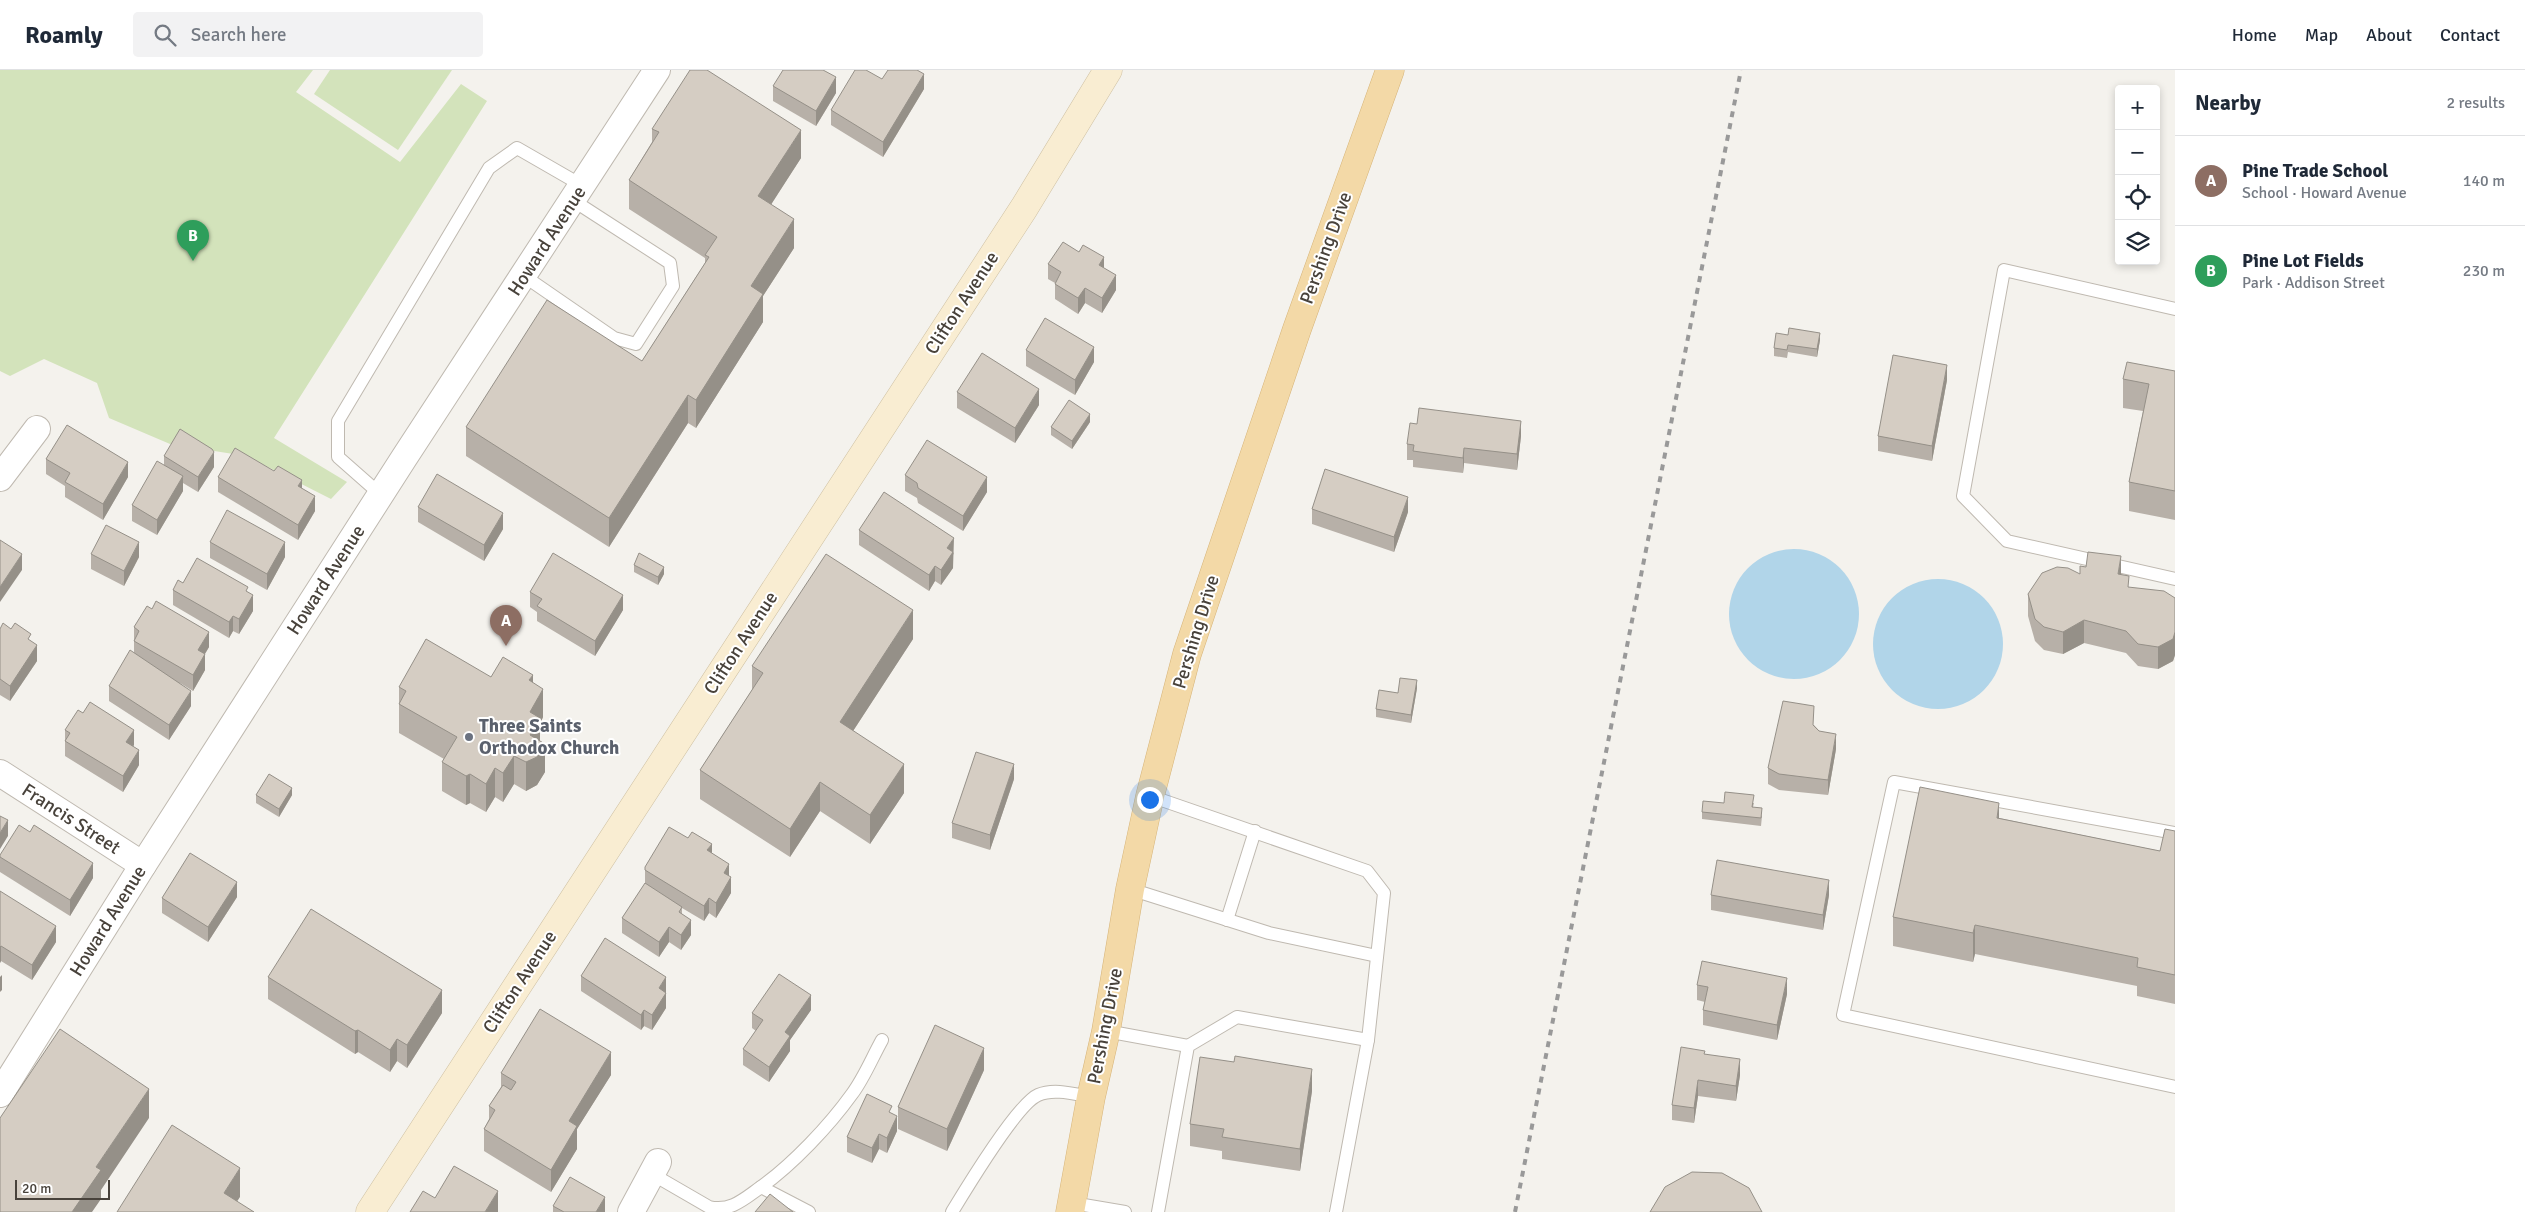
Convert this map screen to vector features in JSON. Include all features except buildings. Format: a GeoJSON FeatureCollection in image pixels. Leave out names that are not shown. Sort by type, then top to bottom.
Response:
{"type":"FeatureCollection","features":[{"type":"Feature","properties":{"kind":"main road","name":"Clifton Avenue"},"geometry":{"type":"LineString","coordinates":[[370,1212],[1019,216],[1108,70]]}},
{"type":"Feature","properties":{"kind":"main road","name":"Pershing Drive"},"geometry":{"type":"LineString","coordinates":[[1071,1207],[1091,1097],[1106,1031],[1130,890],[1150,796],[1187,654],[1296,329],[1390,70]]}},
{"type":"Feature","properties":{"kind":"street","name":"Howard Avenue"},"geometry":{"type":"LineString","coordinates":[[0,1094],[143,865],[380,494],[578,194],[657,70]]}},
{"type":"Feature","properties":{"kind":"street"},"geometry":{"type":"LineString","coordinates":[[0,478],[37,429]]}},
{"type":"Feature","properties":{"kind":"street","name":"Francis Street"},"geometry":{"type":"LineString","coordinates":[[0,773],[143,865]]}},
{"type":"Feature","properties":{"kind":"street"},"geometry":{"type":"LineString","coordinates":[[631,1212],[655,1168]]}},
{"type":"Feature","properties":{"kind":"lane"},"geometry":{"type":"LineString","coordinates":[[380,494],[338,457],[338,421],[490,168],[517,148],[670,262],[673,286],[636,344],[614,338],[524,276]]}},
{"type":"Feature","properties":{"kind":"lane"},"geometry":{"type":"LineString","coordinates":[[2175,310],[2004,270],[1962,496],[2007,541],[2175,579]]}},
{"type":"Feature","properties":{"kind":"lane"},"geometry":{"type":"LineString","coordinates":[[2175,833],[1894,782],[1843,1015],[2175,1087]]}},
{"type":"Feature","properties":{"kind":"lane"},"geometry":{"type":"LineString","coordinates":[[1150,796],[1367,870],[1384,893],[1368,1040],[1336,1212]]}},
{"type":"Feature","properties":{"kind":"lane"},"geometry":{"type":"LineString","coordinates":[[1227,920],[1254,831]]}},
{"type":"Feature","properties":{"kind":"lane"},"geometry":{"type":"LineString","coordinates":[[1130,890],[1269,933],[1377,956]]}},
{"type":"Feature","properties":{"kind":"lane"},"geometry":{"type":"LineString","coordinates":[[1106,1031],[1188,1046],[1237,1017],[1368,1040]]}},
{"type":"Feature","properties":{"kind":"lane"},"geometry":{"type":"LineString","coordinates":[[655,1168],[709,1207],[717,1209],[737,1205],[780,1173],[853,1094],[882,1040]]}},
{"type":"Feature","properties":{"kind":"lane"},"geometry":{"type":"LineString","coordinates":[[1158,1212],[1188,1046]]}},
{"type":"Feature","properties":{"kind":"lane"},"geometry":{"type":"LineString","coordinates":[[952,1212],[983,1162],[1027,1102],[1038,1094],[1054,1092],[1091,1097]]}},
{"type":"Feature","properties":{"kind":"lane"},"geometry":{"type":"LineString","coordinates":[[761,1187],[809,1212]]}},
{"type":"Feature","properties":{"kind":"lane"},"geometry":{"type":"LineString","coordinates":[[1071,1207],[1125,1212]]}},
{"type":"Feature","properties":{"kind":"green space"},"geometry":{"type":"Polygon","coordinates":[[[0,70],[313,70],[296,92],[400,162],[461,84],[487,101],[274,438],[347,482],[331,499],[246,456],[170,444],[109,418],[97,383],[44,359],[10,376],[0,371],[0,70]]]}},
{"type":"Feature","properties":{"kind":"green space"},"geometry":{"type":"Polygon","coordinates":[[[330,70],[452,70],[398,150],[314,94],[330,70]]]}},
{"type":"Feature","properties":{"kind":"water"},"geometry":{"type":"Polygon","coordinates":[[[1794,549],[1807,550],[1819,554],[1840,568],[1854,589],[1858,601],[1858,627],[1854,639],[1840,660],[1819,674],[1807,678],[1794,679],[1781,678],[1769,674],[1748,660],[1734,639],[1730,627],[1729,614],[1730,601],[1734,589],[1748,568],[1769,554],[1781,550],[1794,549]]]}},
{"type":"Feature","properties":{"kind":"water"},"geometry":{"type":"Polygon","coordinates":[[[1938,579],[1951,580],[1963,584],[1984,598],[1998,619],[2002,631],[2002,657],[1998,669],[1984,690],[1963,704],[1951,708],[1938,709],[1925,708],[1913,704],[1892,690],[1878,669],[1874,657],[1873,644],[1874,631],[1878,619],[1892,598],[1913,584],[1925,580],[1938,579]]]}},
{"type":"Feature","properties":{"kind":"railway"},"geometry":{"type":"LineString","coordinates":[[1515,1212],[1741,70]]}},
{"type":"Feature","properties":{"kind":"place","name":"Pine Lot Fields"},"geometry":{"type":"Point","coordinates":[193,261]}},
{"type":"Feature","properties":{"kind":"place","name":"Pine Trade School"},"geometry":{"type":"Point","coordinates":[506,646]}},
{"type":"Feature","properties":{"kind":"place","name":"Three Saints Orthodox Church"},"geometry":{"type":"Point","coordinates":[469,737]}}]}
